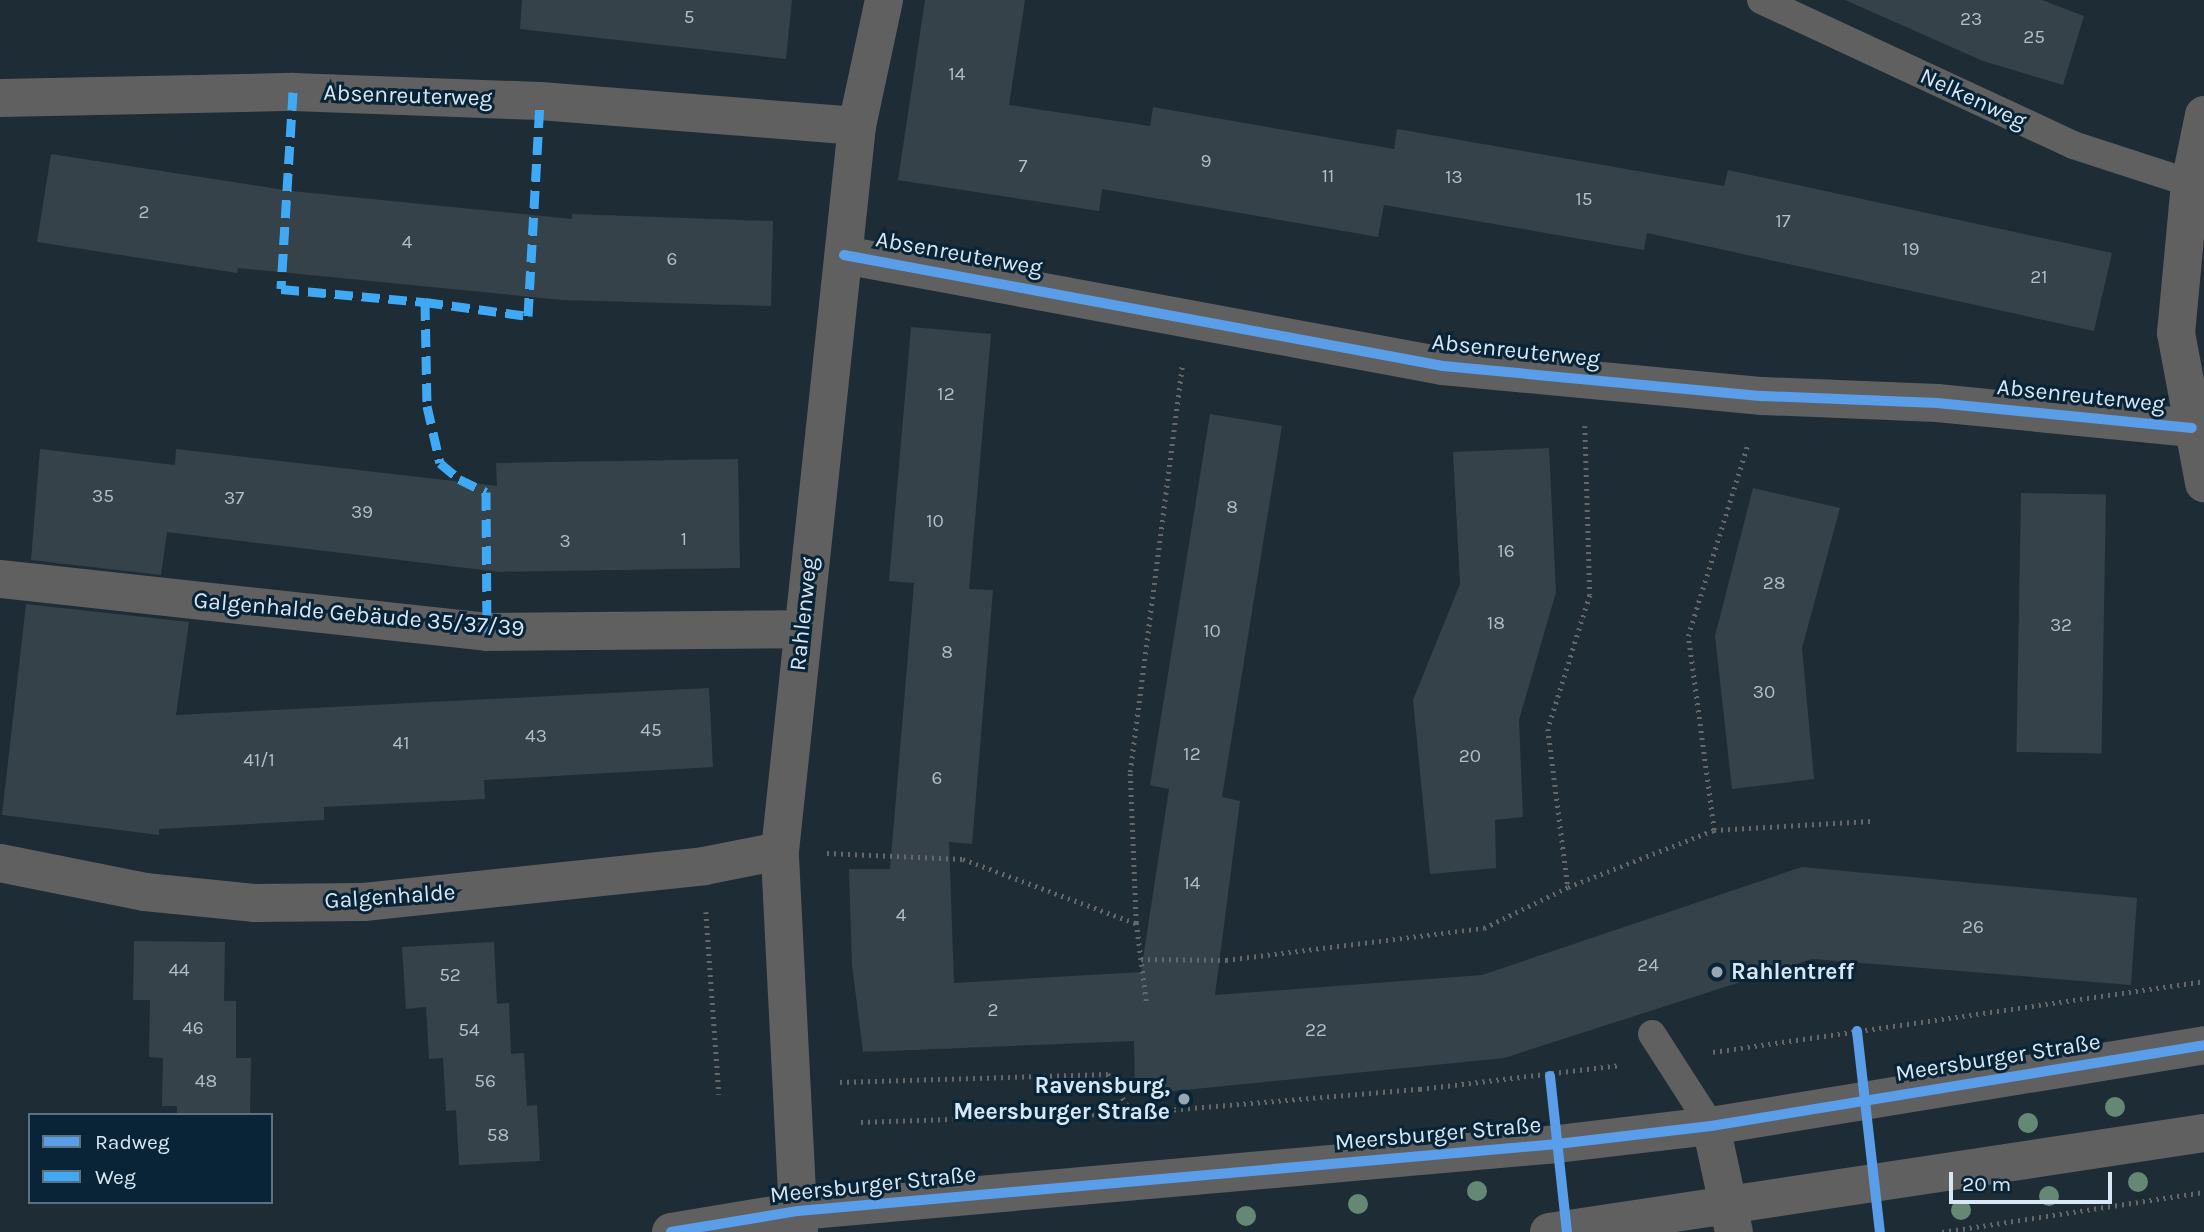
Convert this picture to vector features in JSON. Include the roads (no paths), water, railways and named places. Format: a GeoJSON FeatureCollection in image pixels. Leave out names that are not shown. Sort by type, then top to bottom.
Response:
{"type":"FeatureCollection","features":[{"type":"Feature","properties":{"kind":"street","name":"Rahlenweg"},"geometry":{"type":"LineString","coordinates":[[799,1222],[789,1083],[780,851],[857,126],[884,0]]}},
{"type":"Feature","properties":{"kind":"street","name":"Absenreuterweg"},"geometry":{"type":"LineString","coordinates":[[0,97],[293,92],[540,101],[857,126]]}},
{"type":"Feature","properties":{"kind":"street"},"geometry":{"type":"LineString","coordinates":[[2204,115],[2190,183],[2176,333],[2204,484]]}},
{"type":"Feature","properties":{"kind":"street","name":"Absenreuterweg"},"geometry":{"type":"LineString","coordinates":[[844,255],[1188,316],[1443,366],[1763,396],[1937,403],[2192,428]]}},
{"type":"Feature","properties":{"kind":"street","name":"Galgenhalde Gebäude 35/37/39"},"geometry":{"type":"LineString","coordinates":[[0,579],[487,632],[802,629]]}},
{"type":"Feature","properties":{"kind":"street","name":"Galgenhalde"},"geometry":{"type":"LineString","coordinates":[[0,863],[145,892],[255,903],[364,902],[704,866],[780,851]]}},
{"type":"Feature","properties":{"kind":"street","name":"Meersburger Straße"},"geometry":{"type":"LineString","coordinates":[[671,1232],[799,1222],[1711,1126],[2204,1045]]}},
{"type":"Feature","properties":{"kind":"street"},"geometry":{"type":"LineString","coordinates":[[1711,1126],[1731,1219]]}},
{"type":"Feature","properties":{"kind":"street"},"geometry":{"type":"LineString","coordinates":[[1549,1232],[1731,1219],[2204,1133]]}},
{"type":"Feature","properties":{"kind":"lane","name":"Nelkenweg"},"geometry":{"type":"LineString","coordinates":[[1761,0],[2073,145],[2190,183]]}},
{"type":"Feature","properties":{"kind":"lane"},"geometry":{"type":"LineString","coordinates":[[1652,1034],[1711,1126]]}},
{"type":"Feature","properties":{"kind":"place","name":"Rahlentreff"},"geometry":{"type":"Point","coordinates":[1717,972]}},
{"type":"Feature","properties":{"kind":"place","name":"Ravensburg, Meersburger Straße"},"geometry":{"type":"Point","coordinates":[1184,1099]}}]}
